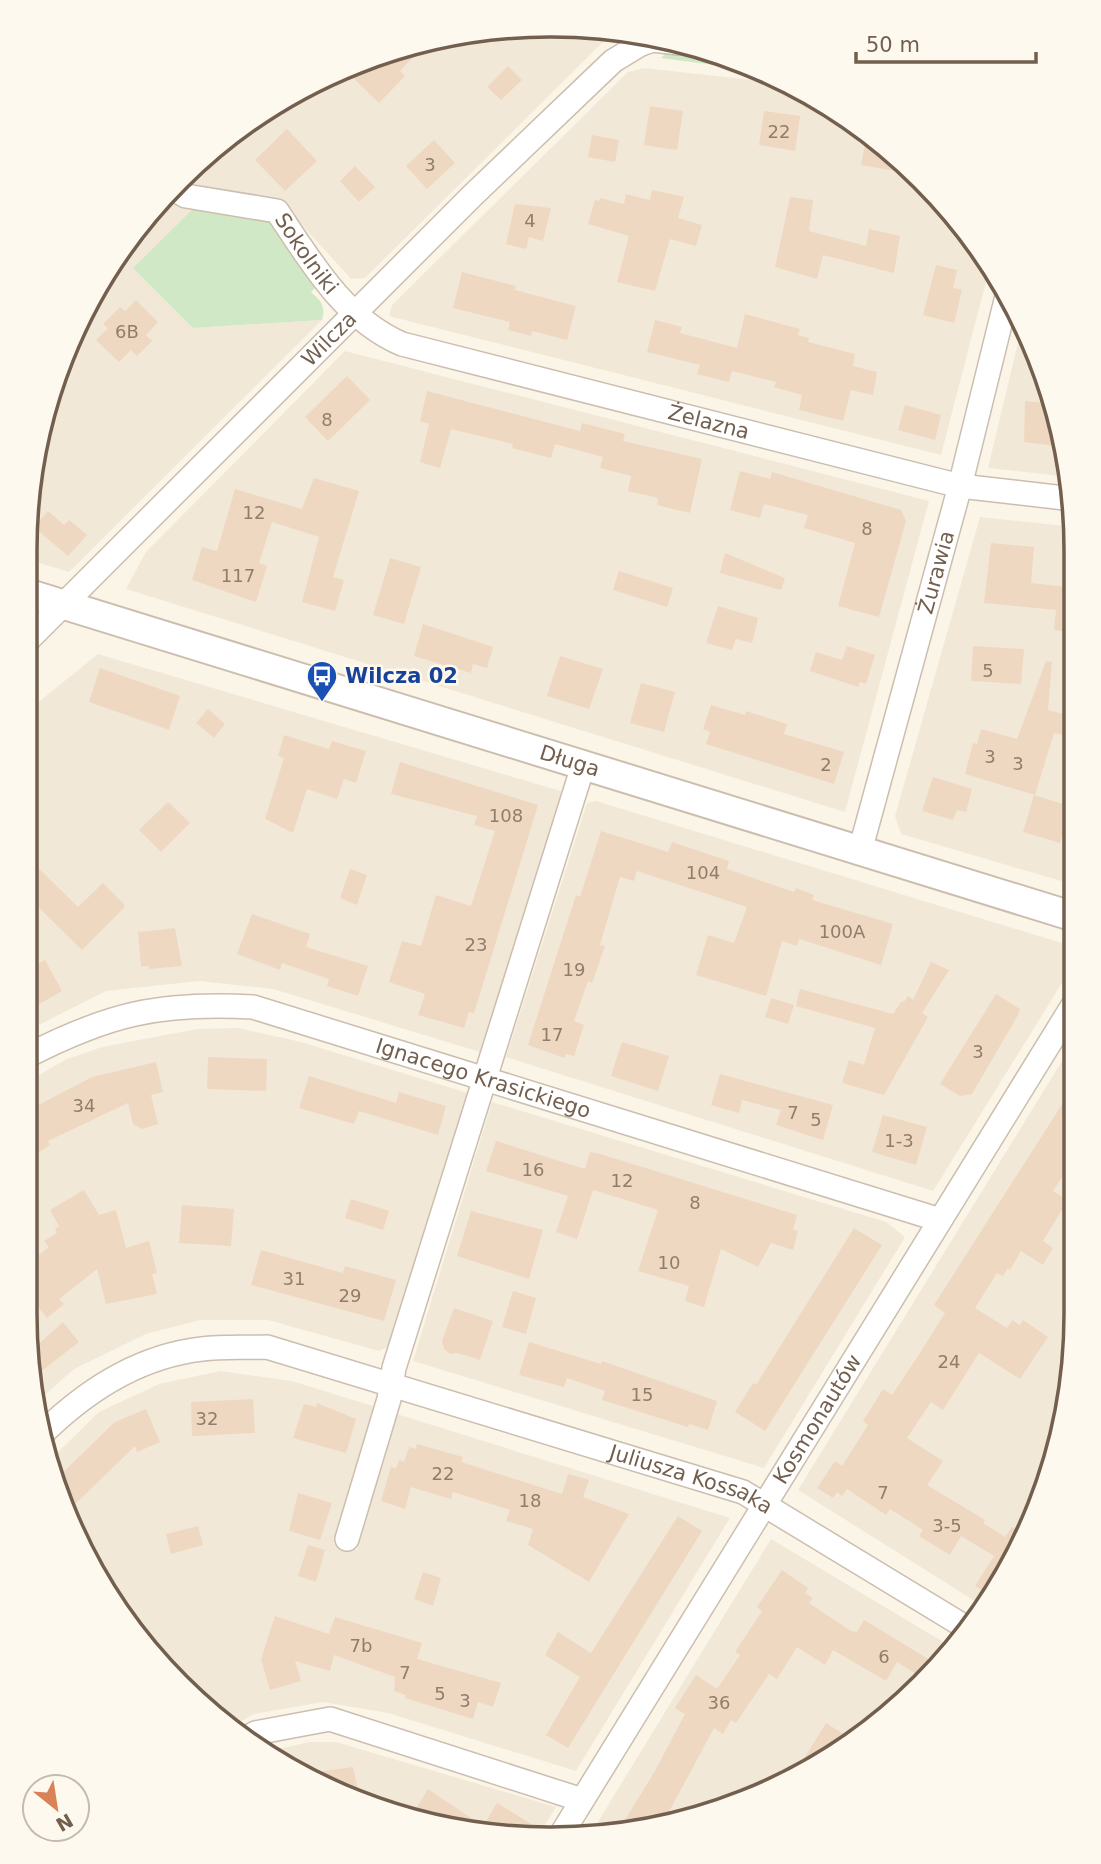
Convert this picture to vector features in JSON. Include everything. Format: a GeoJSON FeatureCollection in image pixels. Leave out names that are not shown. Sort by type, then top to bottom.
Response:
{"type":"FeatureCollection","features":[{"type":"Feature","properties":{"kind":"street","name":"Wilcza"},"geometry":{"type":"LineString","coordinates":[[37,632],[355,314],[632,44]]}},
{"type":"Feature","properties":{"kind":"street","name":"Sokolniki"},"geometry":{"type":"LineString","coordinates":[[181,193],[276,211],[325,282],[355,314]]}},
{"type":"Feature","properties":{"kind":"street","name":"Żurawia"},"geometry":{"type":"LineString","coordinates":[[860,851],[960,486],[1004,310]]}},
{"type":"Feature","properties":{"kind":"street","name":"Żelazna"},"geometry":{"type":"LineString","coordinates":[[355,314],[402,344],[960,486],[1061,498]]}},
{"type":"Feature","properties":{"kind":"street","name":"Długa"},"geometry":{"type":"LineString","coordinates":[[37,596],[1064,914]]}},
{"type":"Feature","properties":{"kind":"street"},"geometry":{"type":"LineString","coordinates":[[347,1539],[391,1383],[583,765]]}},
{"type":"Feature","properties":{"kind":"street","name":"Ignacego Krasickiego"},"geometry":{"type":"LineString","coordinates":[[37,1051],[107,1019],[197,1004],[253,1007],[940,1220]]}},
{"type":"Feature","properties":{"kind":"street","name":"Kosmonautów"},"geometry":{"type":"LineString","coordinates":[[566,1827],[1064,1020]]}},
{"type":"Feature","properties":{"kind":"street","name":"Juliusza Kossaka"},"geometry":{"type":"LineString","coordinates":[[50,1427],[101,1386],[148,1362],[202,1349],[267,1347],[743,1492],[960,1624]]}},
{"type":"Feature","properties":{"kind":"street"},"geometry":{"type":"LineString","coordinates":[[254,1733],[330,1719],[582,1800]]}},
{"type":"Feature","properties":{"kind":"shaded area"},"geometry":{"type":"Polygon","coordinates":[[[550,37],[605,40],[365,278],[351,279],[293,215],[276,205],[242,200],[190,184],[265,123],[354,76],[418,54],[483,41],[550,37]]]}},
{"type":"Feature","properties":{"kind":"shaded area"},"geometry":{"type":"Polygon","coordinates":[[[644,68],[757,81],[778,90],[836,123],[863,143],[914,187],[937,212],[986,280],[941,455],[389,316],[392,305],[628,72],[644,68]]]}},
{"type":"Feature","properties":{"kind":"shaded area"},"geometry":{"type":"Polygon","coordinates":[[[177,198],[196,206],[193,328],[322,320],[69,572],[37,562],[41,483],[54,418],[76,354],[106,294],[123,265],[177,198]]]}},
{"type":"Feature","properties":{"kind":"shaded area"},"geometry":{"type":"Polygon","coordinates":[[[1019,340],[1047,418],[1059,476],[988,468],[1019,340]]]}},
{"type":"Feature","properties":{"kind":"shaded area"},"geometry":{"type":"Polygon","coordinates":[[[345,351],[929,501],[845,812],[126,589],[146,552],[345,351]]]}},
{"type":"Feature","properties":{"kind":"shaded area"},"geometry":{"type":"Polygon","coordinates":[[[980,517],[1063,526],[1064,882],[901,834],[895,816],[980,517]]]}},
{"type":"Feature","properties":{"kind":"shaded area"},"geometry":{"type":"Polygon","coordinates":[[[98,654],[564,792],[480,1052],[273,989],[199,981],[106,991],[37,1026],[37,703],[98,654]]]}},
{"type":"Feature","properties":{"kind":"shaded area"},"geometry":{"type":"Polygon","coordinates":[[[596,801],[1064,944],[1064,980],[933,1191],[506,1057],[587,803],[596,801]]]}},
{"type":"Feature","properties":{"kind":"shaded area"},"geometry":{"type":"Polygon","coordinates":[[[238,1028],[301,1042],[471,1094],[393,1344],[379,1351],[268,1320],[200,1320],[146,1334],[74,1369],[44,1396],[37,1314],[37,1076],[67,1059],[102,1047],[197,1029],[238,1028]]]}},
{"type":"Feature","properties":{"kind":"shaded area"},"geometry":{"type":"Polygon","coordinates":[[[1064,1058],[1064,1314],[1060,1381],[1047,1446],[1037,1479],[1011,1541],[978,1599],[976,1602],[798,1490],[1064,1058]]]}},
{"type":"Feature","properties":{"kind":"shaded area"},"geometry":{"type":"Polygon","coordinates":[[[492,1102],[886,1222],[905,1237],[764,1468],[413,1361],[492,1102]]]}},
{"type":"Feature","properties":{"kind":"shaded area"},"geometry":{"type":"Polygon","coordinates":[[[220,1371],[292,1381],[376,1407],[334,1544],[357,1550],[397,1414],[730,1518],[576,1771],[388,1713],[323,1702],[254,1714],[240,1722],[187,1677],[123,1599],[90,1541],[56,1454],[99,1412],[159,1384],[220,1371]]]}},
{"type":"Feature","properties":{"kind":"shaded area"},"geometry":{"type":"Polygon","coordinates":[[[771,1539],[945,1643],[914,1677],[863,1721],[836,1741],[778,1774],[716,1800],[683,1810],[596,1825],[771,1539]]]}},
{"type":"Feature","properties":{"kind":"shaded area"},"geometry":{"type":"Polygon","coordinates":[[[310,1742],[336,1742],[556,1807],[543,1827],[483,1823],[450,1817],[418,1810],[354,1788],[278,1749],[310,1742]]]}},
{"type":"Feature","properties":{"kind":"green space"},"geometry":{"type":"Polygon","coordinates":[[[666,53],[687,55],[714,65],[661,58],[666,53]]]}},
{"type":"Feature","properties":{"kind":"green space"},"geometry":{"type":"Polygon","coordinates":[[[196,206],[272,220],[317,286],[311,292],[322,304],[322,320],[193,328],[133,268],[196,206]]]}},
{"type":"Feature","properties":{"kind":"building"},"geometry":{"type":"Polygon","coordinates":[[[415,55],[400,71],[405,76],[379,103],[352,77],[415,55]]]}},
{"type":"Feature","properties":{"kind":"building"},"geometry":{"type":"Polygon","coordinates":[[[508,66],[522,80],[501,100],[487,87],[508,66]]]}},
{"type":"Feature","properties":{"kind":"building"},"geometry":{"type":"Polygon","coordinates":[[[650,106],[683,111],[677,150],[644,145],[650,106]]]}},
{"type":"Feature","properties":{"kind":"building"},"geometry":{"type":"Polygon","coordinates":[[[764,111],[800,116],[795,151],[759,145],[764,111]]]}},
{"type":"Feature","properties":{"kind":"building"},"geometry":{"type":"Polygon","coordinates":[[[287,129],[317,161],[285,191],[255,160],[287,129]]]}},
{"type":"Feature","properties":{"kind":"building"},"geometry":{"type":"Polygon","coordinates":[[[592,135],[619,140],[615,162],[588,157],[592,135]]]}},
{"type":"Feature","properties":{"kind":"building"},"geometry":{"type":"Polygon","coordinates":[[[434,140],[455,163],[427,189],[406,166],[434,140]]]}},
{"type":"Feature","properties":{"kind":"building"},"geometry":{"type":"Polygon","coordinates":[[[865,145],[897,171],[861,165],[865,145]]]}},
{"type":"Feature","properties":{"kind":"building"},"geometry":{"type":"Polygon","coordinates":[[[355,166],[375,187],[359,202],[340,181],[355,166]]]}},
{"type":"Feature","properties":{"kind":"building"},"geometry":{"type":"Polygon","coordinates":[[[652,190],[684,197],[678,218],[702,225],[696,246],[670,239],[655,291],[617,282],[629,236],[588,224],[595,200],[599,201],[600,198],[624,204],[626,194],[650,200],[652,190]]]}},
{"type":"Feature","properties":{"kind":"building"},"geometry":{"type":"Polygon","coordinates":[[[790,197],[813,200],[809,231],[866,246],[869,229],[900,236],[894,273],[823,255],[817,279],[775,267],[790,197]]]}},
{"type":"Feature","properties":{"kind":"building"},"geometry":{"type":"Polygon","coordinates":[[[515,204],[551,208],[543,241],[529,237],[526,249],[506,244],[515,204]]]}},
{"type":"Feature","properties":{"kind":"building"},"geometry":{"type":"Polygon","coordinates":[[[936,265],[957,270],[953,288],[962,290],[954,323],[923,315],[936,265]]]}},
{"type":"Feature","properties":{"kind":"building"},"geometry":{"type":"Polygon","coordinates":[[[462,272],[516,286],[515,290],[576,306],[567,340],[532,331],[531,336],[508,330],[510,322],[453,308],[462,272]]]}},
{"type":"Feature","properties":{"kind":"building"},"geometry":{"type":"Polygon","coordinates":[[[136,300],[158,322],[146,335],[152,341],[137,356],[131,350],[119,362],[96,340],[108,328],[103,324],[120,307],[125,311],[136,300]]]}},
{"type":"Feature","properties":{"kind":"building"},"geometry":{"type":"Polygon","coordinates":[[[745,314],[800,329],[798,335],[809,338],[808,342],[855,354],[853,366],[877,372],[873,395],[851,390],[843,421],[799,410],[802,395],[774,387],[776,382],[732,371],[729,382],[697,374],[700,365],[647,352],[655,320],[682,327],[680,333],[737,348],[745,314]]]}},
{"type":"Feature","properties":{"kind":"building"},"geometry":{"type":"Polygon","coordinates":[[[347,376],[370,400],[328,441],[305,417],[347,376]]]}},
{"type":"Feature","properties":{"kind":"building"},"geometry":{"type":"Polygon","coordinates":[[[427,391],[580,431],[582,423],[625,434],[623,441],[702,459],[690,513],[657,505],[658,498],[628,491],[631,476],[600,468],[603,457],[555,444],[551,458],[512,448],[513,444],[451,429],[440,468],[420,462],[429,424],[420,421],[427,391]]]}},
{"type":"Feature","properties":{"kind":"building"},"geometry":{"type":"Polygon","coordinates":[[[1025,401],[1042,403],[1053,446],[1024,442],[1025,401]]]}},
{"type":"Feature","properties":{"kind":"building"},"geometry":{"type":"Polygon","coordinates":[[[905,405],[941,415],[935,440],[898,430],[905,405]]]}},
{"type":"Feature","properties":{"kind":"building"},"geometry":{"type":"Polygon","coordinates":[[[740,471],[770,479],[772,472],[901,510],[906,521],[879,617],[838,606],[855,543],[804,528],[808,515],[764,504],[760,518],[730,510],[740,471]]]}},
{"type":"Feature","properties":{"kind":"building"},"geometry":{"type":"Polygon","coordinates":[[[314,478],[359,491],[333,577],[344,580],[335,611],[302,602],[319,537],[272,522],[259,563],[267,566],[256,602],[192,580],[202,547],[217,551],[235,489],[302,509],[314,478]]]}},
{"type":"Feature","properties":{"kind":"building"},"geometry":{"type":"Polygon","coordinates":[[[48,511],[64,525],[69,520],[87,535],[68,556],[38,530],[38,523],[48,511]]]}},
{"type":"Feature","properties":{"kind":"building"},"geometry":{"type":"Polygon","coordinates":[[[991,543],[1034,547],[1031,583],[1064,587],[1064,631],[1054,630],[1056,610],[984,603],[991,543]]]}},
{"type":"Feature","properties":{"kind":"building"},"geometry":{"type":"Polygon","coordinates":[[[725,553],[785,578],[781,590],[720,573],[725,553]]]}},
{"type":"Feature","properties":{"kind":"building"},"geometry":{"type":"Polygon","coordinates":[[[390,558],[421,567],[404,624],[373,615],[390,558]]]}},
{"type":"Feature","properties":{"kind":"building"},"geometry":{"type":"Polygon","coordinates":[[[619,571],[673,588],[667,607],[613,590],[619,571]]]}},
{"type":"Feature","properties":{"kind":"building"},"geometry":{"type":"Polygon","coordinates":[[[718,606],[758,618],[752,643],[736,639],[732,650],[706,643],[718,606]]]}},
{"type":"Feature","properties":{"kind":"building"},"geometry":{"type":"Polygon","coordinates":[[[423,624],[493,647],[487,668],[473,664],[471,673],[414,656],[423,624]]]}},
{"type":"Feature","properties":{"kind":"building"},"geometry":{"type":"Polygon","coordinates":[[[847,646],[875,655],[866,684],[860,682],[858,687],[810,671],[816,652],[842,660],[847,646]]]}},
{"type":"Feature","properties":{"kind":"building"},"geometry":{"type":"Polygon","coordinates":[[[973,646],[1024,649],[1021,684],[971,681],[973,646]]]}},
{"type":"Feature","properties":{"kind":"building"},"geometry":{"type":"Polygon","coordinates":[[[560,656],[603,669],[589,709],[547,696],[560,656]]]}},
{"type":"Feature","properties":{"kind":"building"},"geometry":{"type":"Polygon","coordinates":[[[1046,661],[1052,662],[1048,710],[1064,714],[1064,735],[1054,733],[1035,795],[965,774],[973,743],[977,744],[981,729],[1017,739],[1046,661]]]}},
{"type":"Feature","properties":{"kind":"building"},"geometry":{"type":"Polygon","coordinates":[[[100,668],[180,696],[169,730],[89,702],[100,668]]]}},
{"type":"Feature","properties":{"kind":"building"},"geometry":{"type":"Polygon","coordinates":[[[641,683],[675,692],[664,732],[630,723],[641,683]]]}},
{"type":"Feature","properties":{"kind":"building"},"geometry":{"type":"Polygon","coordinates":[[[711,705],[745,715],[746,711],[787,724],[784,734],[844,752],[834,784],[706,744],[710,732],[703,729],[711,705]]]}},
{"type":"Feature","properties":{"kind":"building"},"geometry":{"type":"Polygon","coordinates":[[[208,709],[225,724],[214,738],[196,723],[208,709]]]}},
{"type":"Feature","properties":{"kind":"building"},"geometry":{"type":"Polygon","coordinates":[[[284,735],[329,749],[332,741],[366,751],[356,783],[344,779],[337,799],[307,789],[293,833],[265,819],[284,758],[278,756],[284,735]]]}},
{"type":"Feature","properties":{"kind":"building"},"geometry":{"type":"Polygon","coordinates":[[[400,762],[538,805],[474,1013],[469,1012],[464,1028],[418,1015],[425,994],[389,982],[402,941],[421,946],[436,895],[471,906],[495,831],[474,825],[477,816],[391,794],[400,762]]]}},
{"type":"Feature","properties":{"kind":"building"},"geometry":{"type":"Polygon","coordinates":[[[933,777],[972,789],[966,812],[957,810],[953,820],[922,811],[933,777]]]}},
{"type":"Feature","properties":{"kind":"building"},"geometry":{"type":"Polygon","coordinates":[[[1034,795],[1064,804],[1064,831],[1060,843],[1023,832],[1034,795]]]}},
{"type":"Feature","properties":{"kind":"building"},"geometry":{"type":"Polygon","coordinates":[[[168,802],[190,823],[161,852],[139,830],[168,802]]]}},
{"type":"Feature","properties":{"kind":"building"},"geometry":{"type":"Polygon","coordinates":[[[601,831],[668,852],[672,842],[729,861],[727,869],[794,892],[796,888],[814,895],[812,900],[893,924],[881,965],[799,939],[797,946],[782,941],[766,996],[696,975],[708,935],[734,943],[747,907],[637,871],[634,881],[620,877],[600,945],[605,946],[592,983],[588,981],[574,1021],[584,1025],[574,1056],[566,1054],[564,1058],[528,1045],[576,895],[580,897],[601,831]]]}},
{"type":"Feature","properties":{"kind":"building"},"geometry":{"type":"Polygon","coordinates":[[[37,867],[78,907],[103,883],[125,905],[82,950],[37,906],[37,867]]]}},
{"type":"Feature","properties":{"kind":"building"},"geometry":{"type":"Polygon","coordinates":[[[350,869],[367,875],[357,905],[340,898],[350,869]]]}},
{"type":"Feature","properties":{"kind":"building"},"geometry":{"type":"Polygon","coordinates":[[[252,914],[310,934],[306,947],[368,966],[358,996],[327,986],[329,979],[282,963],[280,970],[237,954],[252,914]]]}},
{"type":"Feature","properties":{"kind":"building"},"geometry":{"type":"Polygon","coordinates":[[[175,928],[182,966],[149,969],[149,966],[141,966],[138,932],[175,928]]]}},
{"type":"Feature","properties":{"kind":"building"},"geometry":{"type":"Polygon","coordinates":[[[45,960],[62,991],[37,1005],[37,964],[45,960]]]}},
{"type":"Feature","properties":{"kind":"building"},"geometry":{"type":"Polygon","coordinates":[[[931,962],[949,970],[922,1013],[928,1017],[884,1095],[842,1083],[849,1060],[864,1065],[875,1028],[796,1006],[800,989],[893,1014],[908,996],[913,1000],[931,962]]]}},
{"type":"Feature","properties":{"kind":"building"},"geometry":{"type":"Polygon","coordinates":[[[996,994],[1020,1009],[1018,1015],[972,1094],[960,1096],[940,1084],[996,994]]]}},
{"type":"Feature","properties":{"kind":"building"},"geometry":{"type":"Polygon","coordinates":[[[771,998],[794,1005],[788,1024],[765,1017],[771,998]]]}},
{"type":"Feature","properties":{"kind":"building"},"geometry":{"type":"Polygon","coordinates":[[[622,1042],[669,1056],[658,1091],[611,1076],[622,1042]]]}},
{"type":"Feature","properties":{"kind":"building"},"geometry":{"type":"Polygon","coordinates":[[[208,1057],[267,1059],[266,1091],[207,1089],[208,1057]]]}},
{"type":"Feature","properties":{"kind":"building"},"geometry":{"type":"Polygon","coordinates":[[[156,1062],[163,1092],[151,1095],[158,1124],[142,1129],[133,1124],[128,1103],[48,1141],[50,1145],[37,1153],[37,1106],[92,1077],[156,1062]]]}},
{"type":"Feature","properties":{"kind":"building"},"geometry":{"type":"Polygon","coordinates":[[[720,1074],[833,1105],[823,1140],[776,1125],[781,1110],[742,1100],[739,1113],[711,1105],[720,1074]]]}},
{"type":"Feature","properties":{"kind":"building"},"geometry":{"type":"Polygon","coordinates":[[[309,1076],[396,1103],[399,1092],[446,1106],[438,1135],[359,1111],[354,1124],[299,1108],[309,1076]]]}},
{"type":"Feature","properties":{"kind":"building"},"geometry":{"type":"Polygon","coordinates":[[[1064,1101],[1064,1174],[1053,1191],[1064,1198],[1064,1207],[1043,1241],[1053,1248],[1043,1265],[1021,1251],[1010,1270],[1008,1268],[1003,1276],[997,1273],[975,1308],[1007,1328],[1012,1320],[1020,1325],[1023,1320],[1048,1337],[1020,1379],[979,1353],[943,1410],[931,1402],[907,1438],[943,1461],[927,1485],[985,1520],[983,1523],[1005,1537],[1012,1527],[1016,1530],[983,1591],[975,1586],[994,1556],[961,1536],[950,1555],[919,1536],[923,1530],[890,1509],[886,1515],[847,1489],[842,1496],[837,1492],[833,1498],[817,1488],[835,1461],[842,1466],[868,1425],[863,1421],[883,1389],[892,1395],[918,1356],[945,1313],[934,1305],[1064,1101]]]}},
{"type":"Feature","properties":{"kind":"building"},"geometry":{"type":"Polygon","coordinates":[[[883,1115],[927,1127],[916,1165],[872,1152],[883,1115]]]}},
{"type":"Feature","properties":{"kind":"building"},"geometry":{"type":"Polygon","coordinates":[[[496,1141],[585,1169],[590,1152],[597,1153],[797,1215],[793,1230],[798,1231],[793,1250],[771,1243],[758,1267],[721,1249],[704,1307],[685,1301],[689,1286],[638,1271],[658,1210],[593,1190],[577,1239],[556,1232],[568,1196],[486,1171],[496,1141]]]}},
{"type":"Feature","properties":{"kind":"building"},"geometry":{"type":"Polygon","coordinates":[[[84,1190],[99,1215],[116,1210],[126,1248],[149,1241],[157,1273],[152,1274],[157,1294],[106,1304],[97,1269],[59,1299],[64,1304],[47,1318],[37,1306],[37,1256],[49,1247],[44,1241],[57,1233],[55,1229],[59,1226],[50,1210],[84,1190]]]}},
{"type":"Feature","properties":{"kind":"building"},"geometry":{"type":"Polygon","coordinates":[[[351,1199],[389,1211],[383,1230],[345,1218],[351,1199]]]}},
{"type":"Feature","properties":{"kind":"building"},"geometry":{"type":"Polygon","coordinates":[[[182,1205],[234,1209],[231,1246],[179,1243],[182,1205]]]}},
{"type":"Feature","properties":{"kind":"building"},"geometry":{"type":"Polygon","coordinates":[[[471,1211],[543,1230],[529,1279],[457,1256],[471,1211]]]}},
{"type":"Feature","properties":{"kind":"building"},"geometry":{"type":"Polygon","coordinates":[[[854,1228],[882,1245],[765,1431],[735,1412],[753,1383],[756,1385],[854,1228]]]}},
{"type":"Feature","properties":{"kind":"building"},"geometry":{"type":"Polygon","coordinates":[[[261,1250],[343,1273],[345,1266],[396,1280],[384,1321],[251,1285],[261,1250]]]}},
{"type":"Feature","properties":{"kind":"building"},"geometry":{"type":"Polygon","coordinates":[[[513,1291],[536,1298],[526,1334],[502,1327],[513,1291]]]}},
{"type":"Feature","properties":{"kind":"building"},"geometry":{"type":"Polygon","coordinates":[[[454,1308],[493,1321],[480,1360],[458,1353],[450,1354],[444,1349],[442,1341],[454,1308]]]}},
{"type":"Feature","properties":{"kind":"building"},"geometry":{"type":"Polygon","coordinates":[[[63,1322],[79,1342],[40,1372],[38,1345],[63,1322]]]}},
{"type":"Feature","properties":{"kind":"building"},"geometry":{"type":"Polygon","coordinates":[[[529,1342],[601,1364],[602,1361],[717,1401],[708,1430],[689,1424],[688,1427],[602,1400],[605,1391],[567,1378],[564,1387],[519,1375],[529,1342]]]}},
{"type":"Feature","properties":{"kind":"building"},"geometry":{"type":"Polygon","coordinates":[[[253,1399],[255,1433],[192,1436],[191,1402],[253,1399]]]}},
{"type":"Feature","properties":{"kind":"building"},"geometry":{"type":"Polygon","coordinates":[[[317,1403],[356,1419],[346,1453],[293,1438],[304,1404],[316,1407],[317,1403]]]}},
{"type":"Feature","properties":{"kind":"building"},"geometry":{"type":"Polygon","coordinates":[[[146,1409],[160,1442],[137,1452],[135,1446],[74,1505],[62,1473],[115,1422],[146,1409]]]}},
{"type":"Feature","properties":{"kind":"building"},"geometry":{"type":"Polygon","coordinates":[[[417,1444],[463,1457],[461,1462],[562,1494],[568,1474],[589,1480],[583,1497],[629,1514],[589,1582],[528,1545],[533,1529],[506,1521],[510,1510],[453,1492],[451,1499],[411,1487],[405,1509],[381,1501],[391,1467],[396,1468],[399,1460],[404,1462],[409,1447],[416,1449],[417,1444]]]}},
{"type":"Feature","properties":{"kind":"building"},"geometry":{"type":"Polygon","coordinates":[[[298,1493],[332,1503],[320,1540],[289,1531],[298,1493]]]}},
{"type":"Feature","properties":{"kind":"building"},"geometry":{"type":"Polygon","coordinates":[[[678,1516],[702,1531],[568,1748],[546,1735],[580,1677],[545,1655],[558,1632],[591,1653],[678,1516]]]}},
{"type":"Feature","properties":{"kind":"building"},"geometry":{"type":"Polygon","coordinates":[[[198,1526],[203,1545],[171,1554],[166,1534],[198,1526]]]}},
{"type":"Feature","properties":{"kind":"building"},"geometry":{"type":"Polygon","coordinates":[[[308,1545],[325,1550],[316,1582],[298,1576],[308,1545]]]}},
{"type":"Feature","properties":{"kind":"building"},"geometry":{"type":"Polygon","coordinates":[[[782,1570],[808,1588],[805,1593],[813,1598],[809,1603],[851,1631],[857,1632],[864,1620],[930,1660],[917,1674],[897,1662],[886,1681],[833,1650],[825,1665],[797,1647],[777,1679],[769,1674],[736,1723],[731,1720],[723,1734],[714,1728],[668,1813],[624,1822],[685,1714],[675,1708],[696,1675],[717,1689],[740,1655],[735,1652],[762,1611],[757,1607],[782,1570]]]}},
{"type":"Feature","properties":{"kind":"building"},"geometry":{"type":"Polygon","coordinates":[[[423,1572],[441,1578],[433,1606],[414,1599],[423,1572]]]}},
{"type":"Feature","properties":{"kind":"building"},"geometry":{"type":"Polygon","coordinates":[[[275,1616],[329,1634],[335,1617],[422,1643],[417,1659],[501,1683],[493,1707],[478,1702],[473,1719],[405,1698],[406,1695],[394,1691],[395,1677],[334,1655],[330,1671],[295,1661],[301,1681],[270,1690],[261,1659],[275,1616]]]}},
{"type":"Feature","properties":{"kind":"building"},"geometry":{"type":"Polygon","coordinates":[[[826,1723],[845,1735],[836,1741],[803,1760],[826,1723]]]}},
{"type":"Feature","properties":{"kind":"building"},"geometry":{"type":"Polygon","coordinates":[[[353,1767],[358,1789],[323,1774],[319,1772],[353,1767]]]}},
{"type":"Feature","properties":{"kind":"building"},"geometry":{"type":"Polygon","coordinates":[[[428,1789],[477,1822],[450,1817],[416,1809],[428,1789]]]}},
{"type":"Feature","properties":{"kind":"building"},"geometry":{"type":"Polygon","coordinates":[[[497,1803],[535,1827],[485,1823],[497,1803]]]}},
{"type":"Feature","properties":{"kind":"place","name":"Wilcza 02"},"geometry":{"type":"Point","coordinates":[322,703]}}]}
